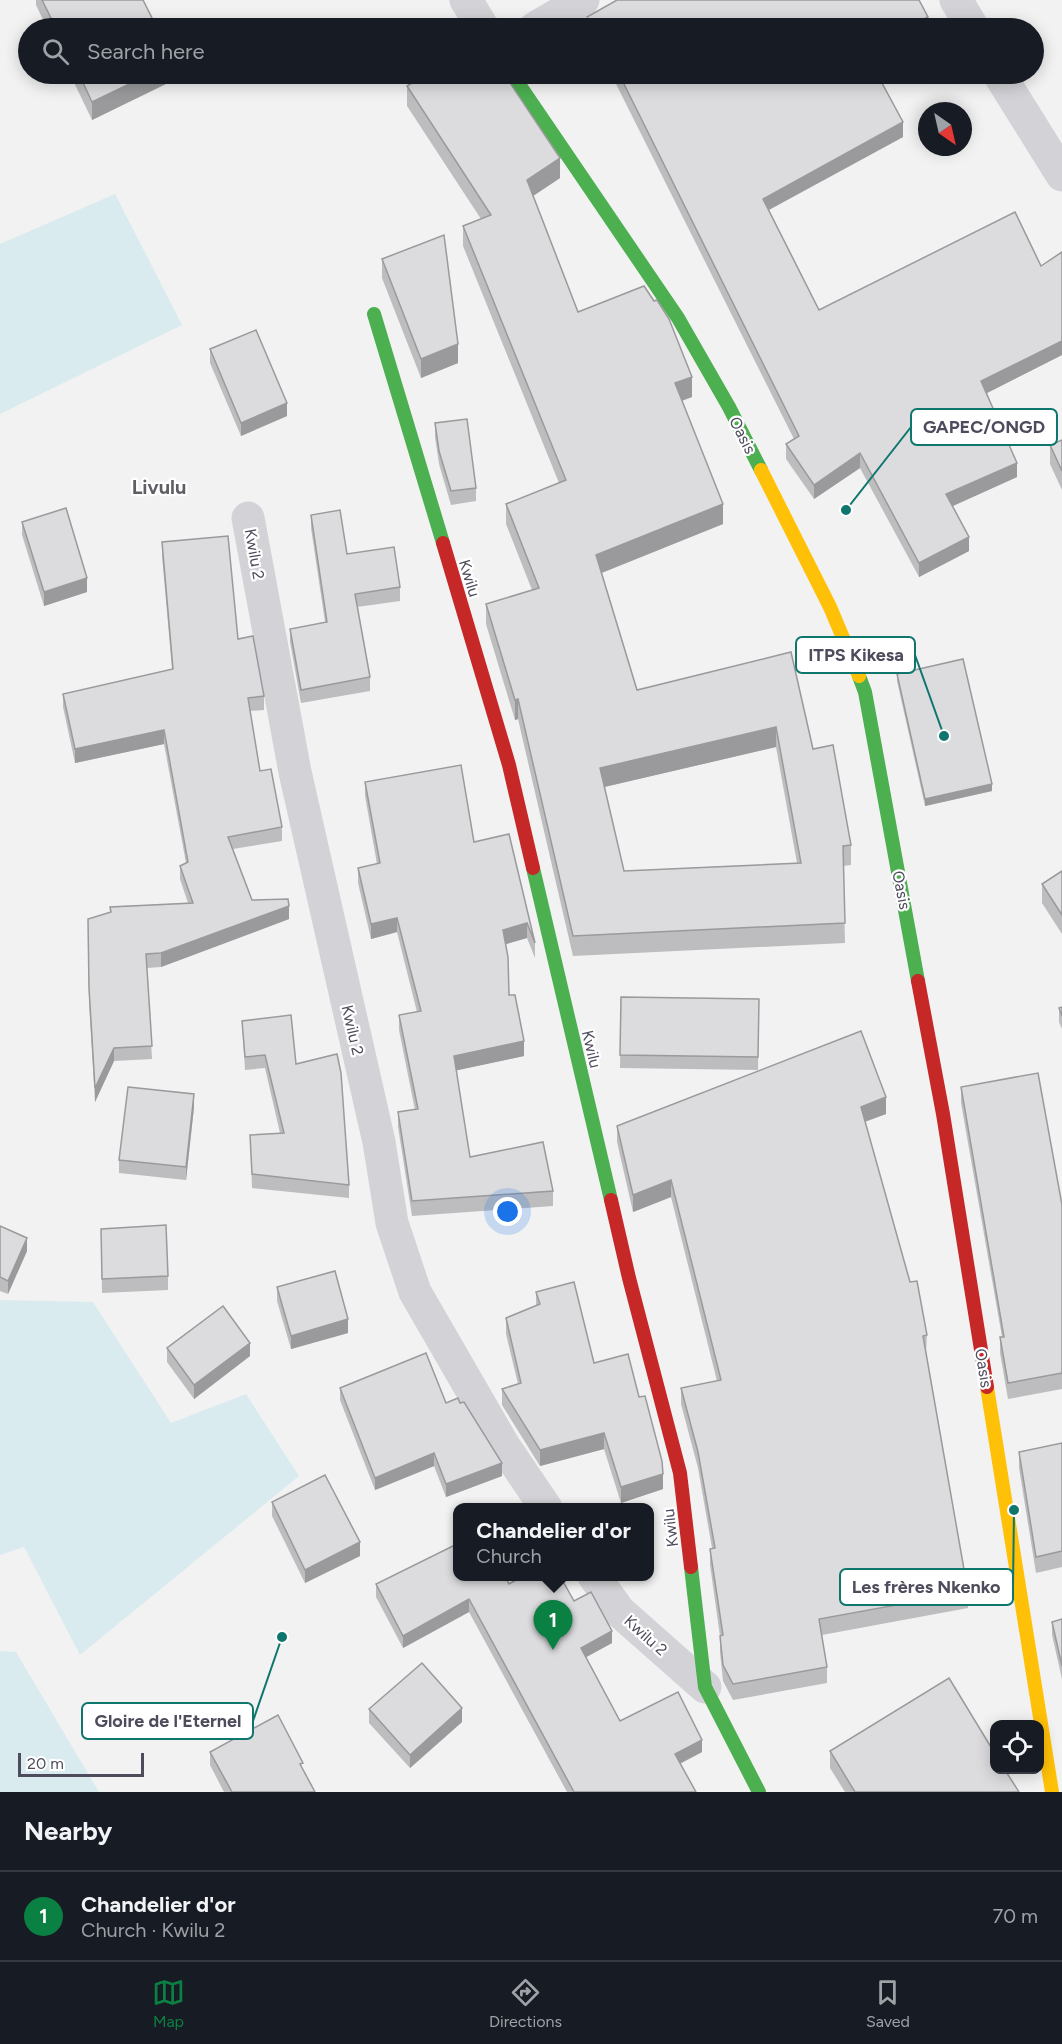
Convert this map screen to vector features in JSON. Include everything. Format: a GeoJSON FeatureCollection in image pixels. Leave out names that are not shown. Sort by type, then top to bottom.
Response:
{"type":"FeatureCollection","features":[{"type":"Feature","properties":{"kind":"street"},"geometry":{"type":"LineString","coordinates":[[466,0],[477,18]]}},
{"type":"Feature","properties":{"kind":"street"},"geometry":{"type":"LineString","coordinates":[[552,18],[582,0]]}},
{"type":"Feature","properties":{"kind":"street"},"geometry":{"type":"LineString","coordinates":[[956,0],[967,18]]}},
{"type":"Feature","properties":{"kind":"street","name":"Oasis"},"geometry":{"type":"LineString","coordinates":[[519,84],[678,318],[729,407],[830,607],[865,692],[944,1114],[1052,1792]]}},
{"type":"Feature","properties":{"kind":"street"},"geometry":{"type":"LineString","coordinates":[[1005,84],[1062,175]]}},
{"type":"Feature","properties":{"kind":"street","name":"Kwilu"},"geometry":{"type":"LineString","coordinates":[[374,314],[508,765],[629,1278],[680,1473],[705,1687],[759,1792]]}},
{"type":"Feature","properties":{"kind":"street","name":"Kwilu 2"},"geometry":{"type":"LineString","coordinates":[[248,518],[295,772],[379,1142],[392,1223],[415,1292],[504,1446],[543,1503]]}},
{"type":"Feature","properties":{"kind":"street","name":"Kwilu 2"},"geometry":{"type":"LineString","coordinates":[[598,1581],[619,1611],[705,1687]]}},
{"type":"Feature","properties":{"kind":"shaded area"},"geometry":{"type":"Polygon","coordinates":[[[115,194],[182,325],[0,414],[0,244],[115,194]]]}},
{"type":"Feature","properties":{"kind":"shaded area"},"geometry":{"type":"Polygon","coordinates":[[[0,1300],[93,1302],[171,1423],[246,1394],[299,1476],[80,1655],[24,1547],[0,1555],[0,1300]]]}},
{"type":"Feature","properties":{"kind":"shaded area"},"geometry":{"type":"Polygon","coordinates":[[[0,1651],[16,1652],[99,1792],[0,1792],[0,1651]]]}},
{"type":"Feature","properties":{"kind":"building"},"geometry":{"type":"Polygon","coordinates":[[[42,0],[143,0],[152,18],[51,18],[42,0]]]}},
{"type":"Feature","properties":{"kind":"building"},"geometry":{"type":"Polygon","coordinates":[[[617,0],[919,0],[928,17],[588,18],[617,0]]]}},
{"type":"Feature","properties":{"kind":"building"},"geometry":{"type":"Polygon","coordinates":[[[84,84],[129,84],[92,102],[84,84]]]}},
{"type":"Feature","properties":{"kind":"building"},"geometry":{"type":"Polygon","coordinates":[[[410,84],[511,84],[560,158],[527,180],[578,312],[644,286],[654,301],[657,300],[669,319],[692,377],[675,383],[723,504],[596,555],[637,690],[791,652],[813,749],[833,745],[851,845],[843,846],[845,923],[573,936],[518,699],[515,700],[486,604],[539,588],[506,504],[566,480],[463,226],[491,215],[407,86],[410,84]],[[776,727],[600,768],[624,871],[801,863],[776,727]]]}},
{"type":"Feature","properties":{"kind":"building"},"geometry":{"type":"Polygon","coordinates":[[[624,84],[882,84],[903,122],[763,199],[819,310],[1015,212],[1041,266],[1062,252],[1062,341],[981,381],[1017,463],[946,494],[969,537],[919,563],[860,453],[814,485],[786,444],[799,436],[624,84]]]}},
{"type":"Feature","properties":{"kind":"building"},"geometry":{"type":"Polygon","coordinates":[[[444,235],[458,344],[421,359],[382,259],[444,235]]]}},
{"type":"Feature","properties":{"kind":"building"},"geometry":{"type":"Polygon","coordinates":[[[256,330],[287,403],[241,423],[210,349],[256,330]]]}},
{"type":"Feature","properties":{"kind":"building"},"geometry":{"type":"Polygon","coordinates":[[[467,419],[476,488],[451,491],[439,451],[435,423],[467,419]]]}},
{"type":"Feature","properties":{"kind":"building"},"geometry":{"type":"Polygon","coordinates":[[[1062,440],[1062,471],[1050,445],[1062,440]]]}},
{"type":"Feature","properties":{"kind":"building"},"geometry":{"type":"Polygon","coordinates":[[[66,508],[87,578],[44,592],[22,522],[66,508]]]}},
{"type":"Feature","properties":{"kind":"building"},"geometry":{"type":"Polygon","coordinates":[[[340,510],[347,554],[394,547],[400,587],[355,594],[370,677],[301,690],[290,629],[327,622],[311,515],[340,510]]]}},
{"type":"Feature","properties":{"kind":"building"},"geometry":{"type":"Polygon","coordinates":[[[228,536],[238,639],[253,636],[264,696],[248,698],[260,771],[271,769],[282,827],[228,837],[252,900],[288,899],[289,906],[161,953],[146,954],[152,1046],[114,1048],[95,1088],[89,988],[88,919],[111,912],[110,907],[193,903],[180,866],[188,862],[164,730],[75,749],[63,694],[173,669],[162,542],[228,536]]]}},
{"type":"Feature","properties":{"kind":"building"},"geometry":{"type":"Polygon","coordinates":[[[963,659],[992,784],[925,799],[897,674],[963,659]]]}},
{"type":"Feature","properties":{"kind":"building"},"geometry":{"type":"Polygon","coordinates":[[[461,765],[474,842],[509,834],[535,943],[527,923],[503,930],[508,957],[509,995],[515,995],[524,1041],[454,1056],[470,1157],[543,1142],[553,1191],[412,1201],[398,1112],[418,1109],[399,1015],[421,1011],[397,918],[371,924],[358,868],[380,863],[365,782],[461,765]]]}},
{"type":"Feature","properties":{"kind":"building"},"geometry":{"type":"Polygon","coordinates":[[[1062,871],[1062,915],[1042,884],[1062,871]]]}},
{"type":"Feature","properties":{"kind":"building"},"geometry":{"type":"Polygon","coordinates":[[[621,997],[759,999],[758,1057],[620,1055],[621,997]]]}},
{"type":"Feature","properties":{"kind":"building"},"geometry":{"type":"Polygon","coordinates":[[[291,1015],[296,1064],[337,1054],[341,1073],[349,1185],[252,1174],[250,1135],[284,1133],[265,1055],[245,1057],[242,1021],[291,1015]]]}},
{"type":"Feature","properties":{"kind":"building"},"geometry":{"type":"Polygon","coordinates":[[[861,1031],[886,1097],[861,1107],[910,1282],[917,1281],[927,1335],[923,1336],[968,1592],[819,1619],[827,1667],[733,1684],[723,1665],[720,1636],[723,1635],[710,1549],[715,1548],[698,1452],[681,1388],[721,1380],[671,1180],[633,1195],[617,1126],[861,1031]]]}},
{"type":"Feature","properties":{"kind":"building"},"geometry":{"type":"Polygon","coordinates":[[[1038,1073],[1062,1205],[1062,1373],[1008,1383],[1000,1337],[1004,1337],[961,1087],[1038,1073]]]}},
{"type":"Feature","properties":{"kind":"building"},"geometry":{"type":"Polygon","coordinates":[[[128,1087],[194,1094],[186,1167],[119,1160],[128,1087]]]}},
{"type":"Feature","properties":{"kind":"building"},"geometry":{"type":"Polygon","coordinates":[[[166,1225],[168,1276],[102,1279],[101,1229],[166,1225]]]}},
{"type":"Feature","properties":{"kind":"building"},"geometry":{"type":"Polygon","coordinates":[[[0,1226],[27,1238],[8,1281],[0,1277],[0,1226]]]}},
{"type":"Feature","properties":{"kind":"building"},"geometry":{"type":"Polygon","coordinates":[[[335,1271],[348,1319],[291,1336],[277,1287],[335,1271]]]}},
{"type":"Feature","properties":{"kind":"building"},"geometry":{"type":"Polygon","coordinates":[[[574,1282],[594,1363],[628,1354],[639,1397],[645,1396],[662,1461],[663,1474],[621,1487],[604,1433],[540,1450],[502,1389],[521,1383],[506,1318],[540,1304],[536,1292],[574,1282]]]}},
{"type":"Feature","properties":{"kind":"building"},"geometry":{"type":"Polygon","coordinates":[[[223,1306],[250,1343],[194,1385],[167,1348],[223,1306]]]}},
{"type":"Feature","properties":{"kind":"building"},"geometry":{"type":"Polygon","coordinates":[[[426,1353],[446,1403],[458,1398],[460,1403],[464,1402],[502,1463],[446,1484],[434,1453],[375,1478],[340,1388],[426,1353]]]}},
{"type":"Feature","properties":{"kind":"building"},"geometry":{"type":"Polygon","coordinates":[[[1062,1443],[1062,1551],[1036,1557],[1019,1452],[1062,1443]]]}},
{"type":"Feature","properties":{"kind":"building"},"geometry":{"type":"Polygon","coordinates":[[[325,1475],[360,1542],[305,1570],[272,1502],[325,1475]]]}},
{"type":"Feature","properties":{"kind":"building"},"geometry":{"type":"Polygon","coordinates":[[[453,1546],[453,1581],[508,1581],[509,1584],[514,1581],[563,1581],[574,1601],[591,1592],[612,1631],[581,1648],[620,1721],[678,1692],[702,1740],[675,1754],[696,1792],[574,1792],[469,1599],[403,1636],[376,1584],[453,1546]]]}},
{"type":"Feature","properties":{"kind":"building"},"geometry":{"type":"Polygon","coordinates":[[[1062,1619],[1062,1666],[1052,1622],[1062,1619]]]}},
{"type":"Feature","properties":{"kind":"building"},"geometry":{"type":"Polygon","coordinates":[[[422,1663],[462,1708],[410,1755],[369,1709],[422,1663]]]}},
{"type":"Feature","properties":{"kind":"building"},"geometry":{"type":"Polygon","coordinates":[[[949,1678],[990,1745],[990,1774],[1008,1774],[1019,1792],[855,1792],[830,1751],[949,1678]]]}},
{"type":"Feature","properties":{"kind":"building"},"geometry":{"type":"Polygon","coordinates":[[[278,1715],[315,1792],[232,1792],[210,1752],[278,1715]]]}},
{"type":"Feature","properties":{"kind":"traffic: fast"},"geometry":{"type":"LineString","coordinates":[[519,84],[678,318],[729,407],[761,470]]}},
{"type":"Feature","properties":{"kind":"traffic: fast"},"geometry":{"type":"LineString","coordinates":[[374,314],[443,543]]}},
{"type":"Feature","properties":{"kind":"traffic: fast"},"geometry":{"type":"LineString","coordinates":[[859,676],[865,692],[918,981]]}},
{"type":"Feature","properties":{"kind":"traffic: fast"},"geometry":{"type":"LineString","coordinates":[[533,868],[611,1200]]}},
{"type":"Feature","properties":{"kind":"traffic: fast"},"geometry":{"type":"LineString","coordinates":[[691,1567],[705,1687],[759,1792]]}},
{"type":"Feature","properties":{"kind":"traffic: slow"},"geometry":{"type":"LineString","coordinates":[[761,470],[830,607],[859,676]]}},
{"type":"Feature","properties":{"kind":"traffic: slow"},"geometry":{"type":"LineString","coordinates":[[987,1387],[1052,1792]]}},
{"type":"Feature","properties":{"kind":"traffic: jam"},"geometry":{"type":"LineString","coordinates":[[443,543],[509,765],[533,868]]}},
{"type":"Feature","properties":{"kind":"traffic: jam"},"geometry":{"type":"LineString","coordinates":[[918,981],[943,1114],[987,1387]]}},
{"type":"Feature","properties":{"kind":"traffic: jam"},"geometry":{"type":"LineString","coordinates":[[611,1200],[680,1473],[691,1567]]}},
{"type":"Feature","properties":{"kind":"place","name":"GAPEC/ONGD"},"geometry":{"type":"Point","coordinates":[846,510]}},
{"type":"Feature","properties":{"kind":"place","name":"ITPS Kikesa"},"geometry":{"type":"Point","coordinates":[944,736]}},
{"type":"Feature","properties":{"kind":"place","name":"Les frères Nkenko"},"geometry":{"type":"Point","coordinates":[1014,1510]}},
{"type":"Feature","properties":{"kind":"place","name":"Gloire de l'Eternel"},"geometry":{"type":"Point","coordinates":[282,1637]}},
{"type":"Feature","properties":{"kind":"place","name":"Chandelier d'or"},"geometry":{"type":"Point","coordinates":[553,1650]}},
{"type":"Feature","properties":{"kind":"district","name":"Livulu"},"geometry":{"type":"Point","coordinates":[159,487]}}]}
